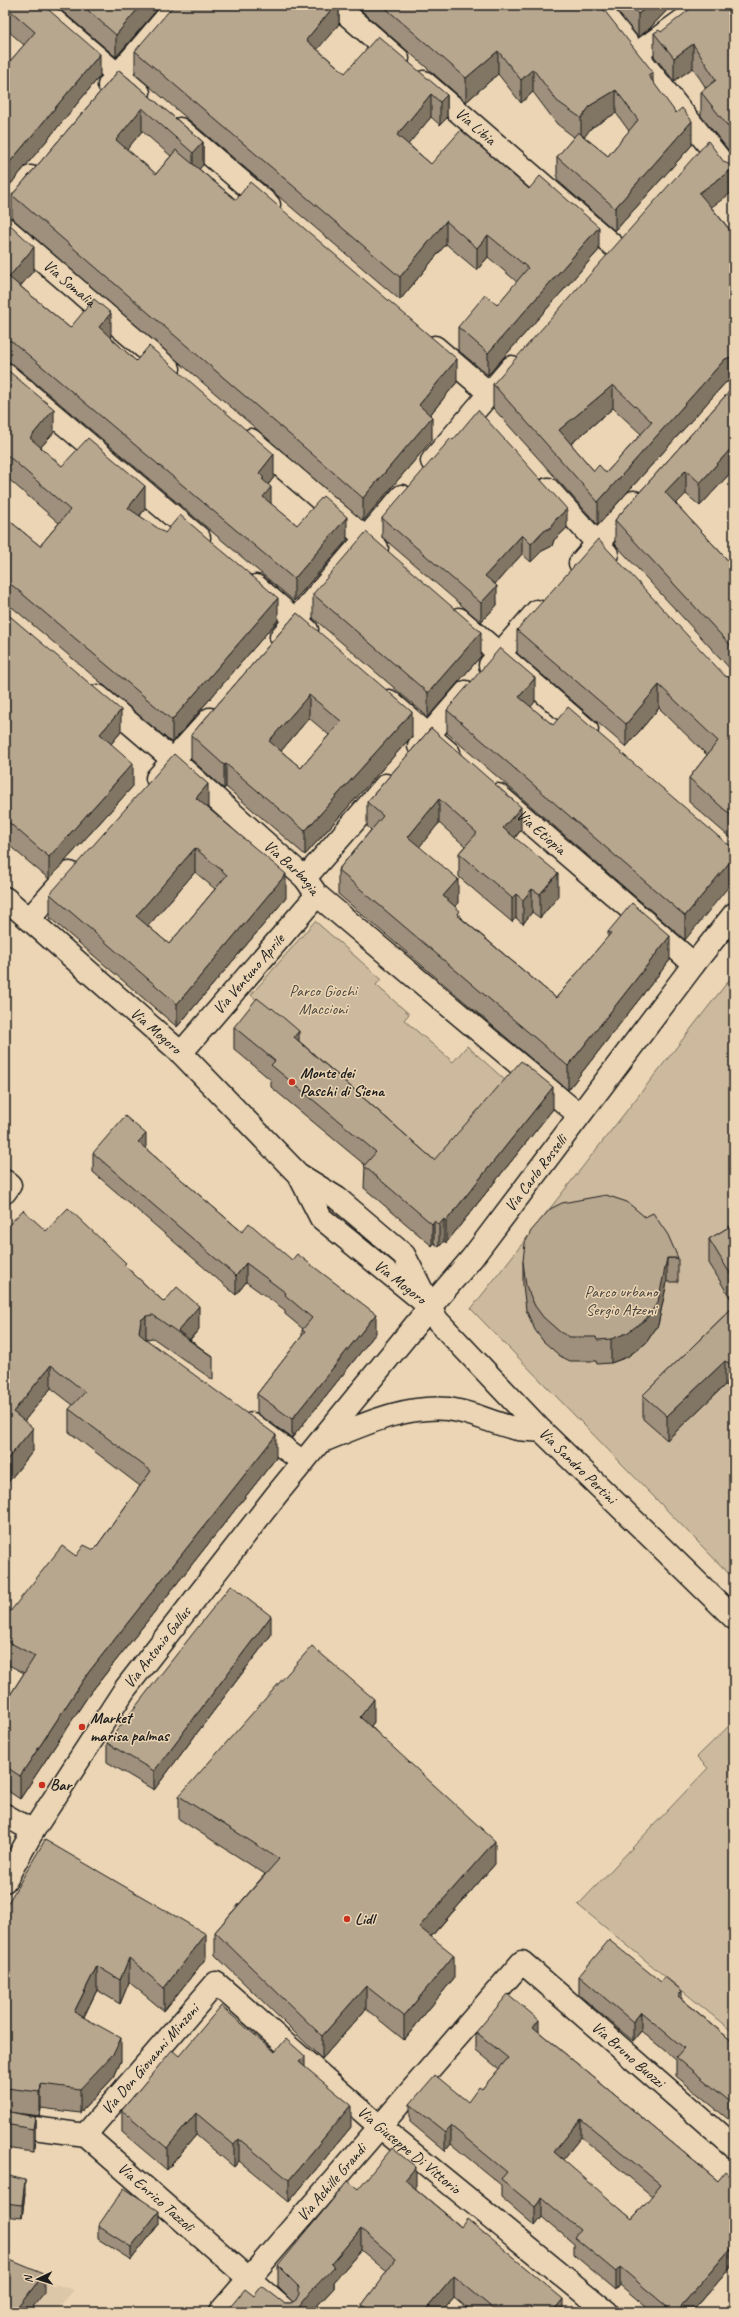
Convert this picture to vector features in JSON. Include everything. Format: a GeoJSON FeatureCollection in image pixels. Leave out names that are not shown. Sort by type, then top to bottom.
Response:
{"type":"FeatureCollection","features":[{"type":"Feature","properties":{"kind":"street"},"geometry":{"type":"LineString","coordinates":[[36,5],[284,218]]}},
{"type":"Feature","properties":{"kind":"street"},"geometry":{"type":"LineString","coordinates":[[97,99],[177,5]]}},
{"type":"Feature","properties":{"kind":"street","name":"Via Libia"},"geometry":{"type":"LineString","coordinates":[[336,5],[616,248]]}},
{"type":"Feature","properties":{"kind":"street"},"geometry":{"type":"LineString","coordinates":[[597,5],[636,54],[702,152],[734,177]]}},
{"type":"Feature","properties":{"kind":"street"},"geometry":{"type":"LineString","coordinates":[[636,54],[704,5]]}},
{"type":"Feature","properties":{"kind":"street"},"geometry":{"type":"LineString","coordinates":[[5,208],[46,159]]}},
{"type":"Feature","properties":{"kind":"street","name":"Via Somalia"},"geometry":{"type":"LineString","coordinates":[[5,228],[184,382]]}},
{"type":"Feature","properties":{"kind":"street"},"geometry":{"type":"LineString","coordinates":[[601,265],[631,231]]}},
{"type":"Feature","properties":{"kind":"street"},"geometry":{"type":"LineString","coordinates":[[417,331],[482,401],[492,426]]}},
{"type":"Feature","properties":{"kind":"street"},"geometry":{"type":"LineString","coordinates":[[267,653],[525,352]]}},
{"type":"Feature","properties":{"kind":"street"},"geometry":{"type":"LineString","coordinates":[[5,374],[212,548]]}},
{"type":"Feature","properties":{"kind":"street"},"geometry":{"type":"LineString","coordinates":[[238,428],[395,563]]}},
{"type":"Feature","properties":{"kind":"street"},"geometry":{"type":"LineString","coordinates":[[534,473],[623,572]]}},
{"type":"Feature","properties":{"kind":"street"},"geometry":{"type":"LineString","coordinates":[[566,579],[649,486]]}},
{"type":"Feature","properties":{"kind":"street"},"geometry":{"type":"LineString","coordinates":[[242,574],[320,641]]}},
{"type":"Feature","properties":{"kind":"street","name":"Via Ventuno Aprile"},"geometry":{"type":"LineString","coordinates":[[181,1053],[311,887],[402,765],[550,597]]}},
{"type":"Feature","properties":{"kind":"street"},"geometry":{"type":"LineString","coordinates":[[442,603],[602,742]]}},
{"type":"Feature","properties":{"kind":"street","name":"Via Barbagia"},"geometry":{"type":"LineString","coordinates":[[83,684],[173,760],[311,887],[580,1115]]}},
{"type":"Feature","properties":{"kind":"street"},"geometry":{"type":"LineString","coordinates":[[374,689],[465,768]]}},
{"type":"Feature","properties":{"kind":"street"},"geometry":{"type":"LineString","coordinates":[[142,794],[226,701]]}},
{"type":"Feature","properties":{"kind":"street","name":"Via Etiopia"},"geometry":{"type":"LineString","coordinates":[[483,783],[694,964]]}},
{"type":"Feature","properties":{"kind":"street"},"geometry":{"type":"LineString","coordinates":[[29,918],[85,857]]}},
{"type":"Feature","properties":{"kind":"street","name":"Via Mogoro"},"geometry":{"type":"LineString","coordinates":[[5,898],[181,1053],[298,1174],[320,1218],[430,1307]]}},
{"type":"Feature","properties":{"kind":"street","name":"Via Carlo Rosselli"},"geometry":{"type":"LineString","coordinates":[[324,1435],[472,1258],[694,964],[734,914]]}},
{"type":"Feature","properties":{"kind":"street","name":"Via Sandro Pertini"},"geometry":{"type":"LineString","coordinates":[[430,1307],[437,1320],[542,1431],[734,1618]]}},
{"type":"Feature","properties":{"kind":"street"},"geometry":{"type":"LineString","coordinates":[[324,1435],[393,1414],[423,1409],[448,1409],[479,1415],[518,1429],[542,1431]]}},
{"type":"Feature","properties":{"kind":"street"},"geometry":{"type":"LineString","coordinates":[[234,1410],[303,1462]]}},
{"type":"Feature","properties":{"kind":"street","name":"Via Antonio Gallus"},"geometry":{"type":"LineString","coordinates":[[5,1881],[33,1831],[125,1689],[324,1435]]}},
{"type":"Feature","properties":{"kind":"street"},"geometry":{"type":"LineString","coordinates":[[5,1815],[33,1831]]}},
{"type":"Feature","properties":{"kind":"street","name":"Via Achille Grandi"},"geometry":{"type":"LineString","coordinates":[[220,2312],[522,1962]]}},
{"type":"Feature","properties":{"kind":"street","name":"Via Bruno Buozzi"},"geometry":{"type":"LineString","coordinates":[[522,1962],[734,2147]]}},
{"type":"Feature","properties":{"kind":"street","name":"Via Giuseppe Di Vittorio"},"geometry":{"type":"LineString","coordinates":[[216,1983],[379,2126],[607,2312]]}},
{"type":"Feature","properties":{"kind":"street","name":"Via Don Giovanni Minzoni"},"geometry":{"type":"LineString","coordinates":[[85,2134],[216,1983]]}},
{"type":"Feature","properties":{"kind":"street"},"geometry":{"type":"LineString","coordinates":[[5,2124],[85,2134]]}},
{"type":"Feature","properties":{"kind":"street","name":"Via Enrico Tazzoli"},"geometry":{"type":"LineString","coordinates":[[85,2134],[287,2312]]}},
{"type":"Feature","properties":{"kind":"shaded area"},"geometry":{"type":"Polygon","coordinates":[[[5,2269],[74,2290],[55,2312],[5,2312],[5,2269]]]}},
{"type":"Feature","properties":{"kind":"green space","name":"Parco Giochi Maccioni"},"geometry":{"type":"Polygon","coordinates":[[[315,921],[381,979],[376,985],[409,1014],[404,1020],[453,1062],[467,1046],[515,1089],[434,1182],[267,1009],[251,995],[315,921]]]}},
{"type":"Feature","properties":{"kind":"green space","name":"Parco urbano Sergio Atzeni"},"geometry":{"type":"Polygon","coordinates":[[[734,974],[734,1579],[471,1309],[734,974]]]}},
{"type":"Feature","properties":{"kind":"green space"},"geometry":{"type":"Polygon","coordinates":[[[734,1721],[734,2033],[578,1905],[708,1768],[697,1757],[734,1721]]]}},
{"type":"Feature","properties":{"kind":"building"},"geometry":{"type":"Polygon","coordinates":[[[5,5],[43,5],[100,54],[5,168],[5,67],[35,32],[5,5]]]}},
{"type":"Feature","properties":{"kind":"building"},"geometry":{"type":"Polygon","coordinates":[[[82,5],[141,5],[116,35],[82,5]]]}},
{"type":"Feature","properties":{"kind":"building"},"geometry":{"type":"Polygon","coordinates":[[[174,5],[335,5],[306,40],[345,73],[378,36],[447,95],[440,102],[431,94],[397,135],[431,164],[461,130],[529,189],[540,176],[599,227],[488,353],[458,327],[485,295],[497,305],[528,268],[488,235],[477,248],[446,221],[400,277],[135,51],[174,5]]]}},
{"type":"Feature","properties":{"kind":"building"},"geometry":{"type":"Polygon","coordinates":[[[382,5],[600,5],[653,72],[648,75],[676,113],[682,108],[692,121],[615,208],[557,157],[578,132],[608,156],[638,120],[616,90],[591,105],[581,118],[557,101],[533,69],[521,80],[498,51],[466,78],[382,5]]]}},
{"type":"Feature","properties":{"kind":"building"},"geometry":{"type":"Polygon","coordinates":[[[631,5],[650,5],[638,14],[631,5]]]}},
{"type":"Feature","properties":{"kind":"building"},"geometry":{"type":"Polygon","coordinates":[[[695,5],[734,5],[734,134],[701,92],[716,80],[693,44],[674,58],[654,33],[659,30],[661,32],[695,5]]]}},
{"type":"Feature","properties":{"kind":"building"},"geometry":{"type":"Polygon","coordinates":[[[119,70],[203,142],[193,153],[142,108],[116,140],[156,174],[176,150],[236,200],[250,182],[457,359],[419,405],[432,417],[363,498],[12,195],[119,70]]]}},
{"type":"Feature","properties":{"kind":"building"},"geometry":{"type":"Polygon","coordinates":[[[708,141],[724,162],[734,166],[734,168],[699,193],[734,235],[734,356],[725,359],[598,502],[493,384],[708,141]],[[613,385],[559,430],[594,471],[599,465],[606,473],[652,422],[613,385]]]}},
{"type":"Feature","properties":{"kind":"building"},"geometry":{"type":"Polygon","coordinates":[[[5,220],[34,247],[9,277],[70,328],[94,299],[111,313],[99,327],[136,361],[149,346],[274,454],[259,473],[264,478],[262,479],[271,487],[263,497],[297,525],[323,496],[347,517],[294,579],[13,342],[7,339],[5,340],[5,220]]]}},
{"type":"Feature","properties":{"kind":"building"},"geometry":{"type":"Polygon","coordinates":[[[5,368],[54,409],[30,438],[62,466],[88,438],[145,486],[128,508],[165,533],[180,515],[278,598],[172,720],[13,586],[7,583],[5,584],[5,517],[40,546],[70,510],[5,453],[5,368]]]}},
{"type":"Feature","properties":{"kind":"building"},"geometry":{"type":"Polygon","coordinates":[[[734,386],[734,445],[700,483],[686,470],[665,492],[734,567],[734,649],[615,520],[734,386]]]}},
{"type":"Feature","properties":{"kind":"building"},"geometry":{"type":"Polygon","coordinates":[[[478,410],[567,509],[554,521],[552,527],[542,532],[531,544],[522,535],[485,576],[497,586],[481,603],[382,518],[451,438],[453,440],[478,410]]]}},
{"type":"Feature","properties":{"kind":"building"},"geometry":{"type":"Polygon","coordinates":[[[366,532],[481,632],[428,693],[313,594],[366,532]]]}},
{"type":"Feature","properties":{"kind":"building"},"geometry":{"type":"Polygon","coordinates":[[[598,539],[725,676],[734,679],[734,818],[689,778],[718,741],[659,685],[626,724],[517,630],[598,539]]]}},
{"type":"Feature","properties":{"kind":"building"},"geometry":{"type":"Polygon","coordinates":[[[5,612],[121,710],[100,734],[133,763],[49,857],[5,819],[5,612]]]}},
{"type":"Feature","properties":{"kind":"building"},"geometry":{"type":"Polygon","coordinates":[[[297,613],[412,712],[305,831],[226,764],[224,765],[191,735],[297,613]],[[309,695],[269,741],[301,768],[341,721],[309,695]]]}},
{"type":"Feature","properties":{"kind":"building"},"geometry":{"type":"Polygon","coordinates":[[[500,648],[535,678],[519,697],[553,725],[568,707],[726,843],[734,848],[734,857],[685,916],[447,710],[500,648]]]}},
{"type":"Feature","properties":{"kind":"building"},"geometry":{"type":"Polygon","coordinates":[[[431,728],[521,807],[503,828],[558,873],[540,894],[532,889],[523,900],[516,894],[512,898],[459,853],[477,833],[439,799],[408,837],[458,879],[443,896],[460,911],[457,915],[556,998],[611,933],[608,932],[632,903],[670,936],[568,1066],[338,870],[383,816],[367,802],[431,728]]]}},
{"type":"Feature","properties":{"kind":"building"},"geometry":{"type":"Polygon","coordinates":[[[174,754],[208,784],[196,798],[286,874],[177,1004],[50,894],[174,754]],[[195,848],[136,916],[169,944],[227,875],[195,848]]]}},
{"type":"Feature","properties":{"kind":"building"},"geometry":{"type":"Polygon","coordinates":[[[257,998],[271,1009],[272,1008],[299,1031],[294,1037],[434,1160],[521,1061],[553,1087],[446,1221],[444,1219],[439,1225],[434,1221],[432,1224],[364,1166],[376,1152],[271,1065],[275,1061],[234,1027],[257,998]]]}},
{"type":"Feature","properties":{"kind":"building"},"geometry":{"type":"Polygon","coordinates":[[[125,1116],[146,1134],[138,1142],[242,1232],[249,1223],[292,1260],[297,1254],[376,1314],[292,1419],[257,1394],[305,1332],[302,1330],[312,1318],[285,1295],[286,1293],[246,1263],[236,1276],[93,1153],[125,1116]]]}},
{"type":"Feature","properties":{"kind":"building"},"geometry":{"type":"Polygon","coordinates":[[[606,1195],[627,1202],[645,1217],[653,1213],[668,1235],[678,1258],[667,1258],[658,1302],[646,1319],[627,1333],[611,1339],[597,1340],[596,1337],[570,1337],[560,1332],[543,1317],[535,1306],[526,1286],[523,1261],[525,1243],[531,1231],[550,1209],[562,1203],[606,1195]]]}},
{"type":"Feature","properties":{"kind":"building"},"geometry":{"type":"Polygon","coordinates":[[[68,1208],[126,1263],[124,1265],[164,1302],[177,1287],[199,1306],[178,1331],[213,1357],[153,1315],[146,1316],[141,1320],[139,1332],[143,1337],[276,1435],[88,1673],[20,1776],[5,1766],[5,1703],[35,1656],[5,1640],[5,1611],[9,1613],[62,1546],[76,1556],[84,1545],[94,1550],[151,1471],[69,1409],[85,1392],[51,1365],[13,1412],[33,1428],[5,1462],[5,1229],[23,1210],[46,1231],[68,1208]]]}},
{"type":"Feature","properties":{"kind":"building"},"geometry":{"type":"Polygon","coordinates":[[[734,1224],[734,1280],[709,1239],[734,1224]]]}},
{"type":"Feature","properties":{"kind":"building"},"geometry":{"type":"Polygon","coordinates":[[[734,1306],[734,1366],[725,1361],[667,1416],[643,1395],[734,1306]]]}},
{"type":"Feature","properties":{"kind":"building"},"geometry":{"type":"Polygon","coordinates":[[[231,1585],[271,1616],[154,1771],[107,1743],[231,1585]]]}},
{"type":"Feature","properties":{"kind":"building"},"geometry":{"type":"Polygon","coordinates":[[[312,1646],[374,1699],[360,1717],[495,1841],[419,1927],[454,1955],[404,2016],[366,1986],[322,2036],[215,1932],[279,1859],[179,1796],[312,1646]]]}},
{"type":"Feature","properties":{"kind":"building"},"geometry":{"type":"Polygon","coordinates":[[[45,1840],[206,1934],[164,1988],[129,1958],[120,1980],[97,1966],[74,2012],[121,2038],[114,2053],[80,2089],[41,2084],[40,2092],[5,2088],[5,1908],[45,1840]]]}},
{"type":"Feature","properties":{"kind":"building"},"geometry":{"type":"Polygon","coordinates":[[[609,1940],[661,1982],[665,1977],[682,1991],[678,1996],[734,2043],[734,2105],[676,2057],[684,2048],[641,2012],[633,2022],[579,1976],[609,1940]]]}},
{"type":"Feature","properties":{"kind":"building"},"geometry":{"type":"Polygon","coordinates":[[[508,1994],[539,2020],[533,2027],[718,2181],[725,2172],[734,2180],[734,2251],[731,2248],[676,2312],[673,2312],[620,2267],[616,2272],[574,2237],[580,2230],[542,2198],[535,2207],[501,2179],[507,2172],[451,2126],[445,2132],[410,2104],[435,2075],[468,2102],[479,2087],[482,2089],[508,2058],[476,2032],[508,1994]],[[581,2119],[554,2152],[632,2219],[661,2185],[581,2119]]]}},
{"type":"Feature","properties":{"kind":"building"},"geometry":{"type":"Polygon","coordinates":[[[221,2006],[275,2052],[286,2039],[305,2056],[299,2062],[351,2105],[289,2180],[239,2139],[234,2145],[196,2113],[167,2148],[122,2110],[172,2050],[179,2056],[221,2006]]]}},
{"type":"Feature","properties":{"kind":"building"},"geometry":{"type":"Polygon","coordinates":[[[5,2111],[35,2117],[33,2129],[5,2124],[5,2111]]]}},
{"type":"Feature","properties":{"kind":"building"},"geometry":{"type":"Polygon","coordinates":[[[392,2148],[416,2167],[405,2180],[461,2227],[467,2219],[563,2299],[554,2310],[556,2312],[497,2312],[454,2276],[424,2312],[371,2312],[362,2305],[396,2259],[361,2229],[331,2264],[334,2267],[310,2292],[294,2312],[226,2312],[245,2289],[254,2296],[262,2286],[284,2303],[291,2303],[296,2300],[299,2294],[299,2287],[278,2266],[348,2181],[358,2189],[392,2148]]]}},
{"type":"Feature","properties":{"kind":"building"},"geometry":{"type":"Polygon","coordinates":[[[5,2175],[25,2180],[22,2205],[5,2203],[5,2175]]]}},
{"type":"Feature","properties":{"kind":"building"},"geometry":{"type":"Polygon","coordinates":[[[124,2188],[159,2211],[131,2247],[98,2226],[124,2188]]]}},
{"type":"Feature","properties":{"kind":"building"},"geometry":{"type":"Polygon","coordinates":[[[5,2258],[44,2274],[14,2312],[5,2312],[5,2258]]]}},
{"type":"Feature","properties":{"kind":"place","name":"Monte dei Paschi di Siena"},"geometry":{"type":"Point","coordinates":[292,1082]}},
{"type":"Feature","properties":{"kind":"place","name":"Market marisa palmas"},"geometry":{"type":"Point","coordinates":[82,1727]}},
{"type":"Feature","properties":{"kind":"place","name":"Bar"},"geometry":{"type":"Point","coordinates":[42,1785]}},
{"type":"Feature","properties":{"kind":"place","name":"Lidl"},"geometry":{"type":"Point","coordinates":[347,1919]}}]}
